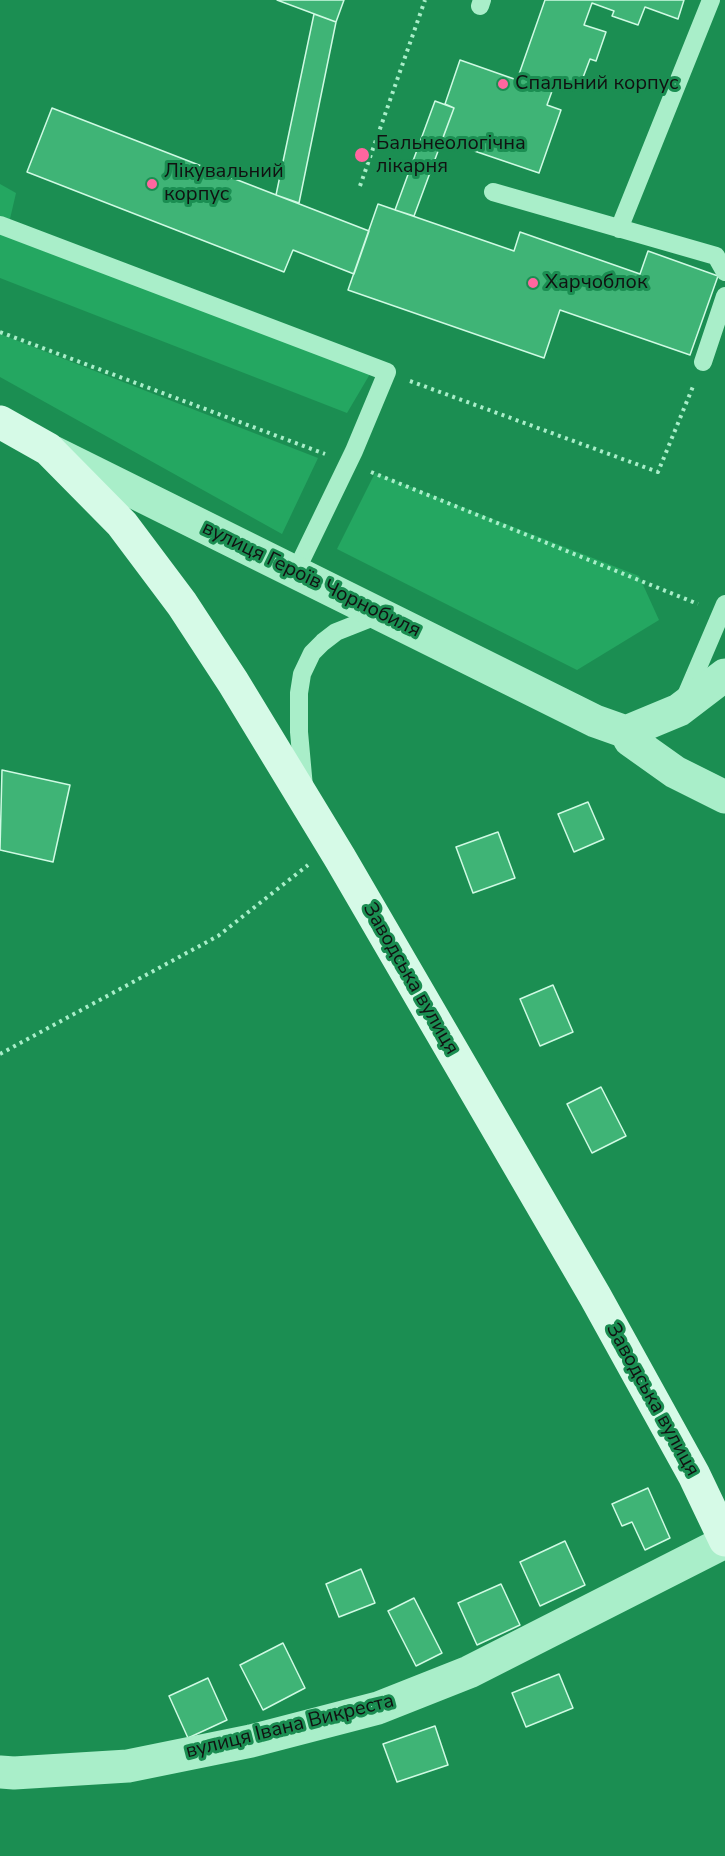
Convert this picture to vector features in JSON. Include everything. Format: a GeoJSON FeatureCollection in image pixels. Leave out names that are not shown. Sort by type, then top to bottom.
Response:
{"type":"FeatureCollection","features":[{"type":"Feature","properties":{"kind":"street","name":"вулиця Героїв Чорнобиля"},"geometry":{"type":"LineString","coordinates":[[0,422],[48,449],[295,573],[595,721],[626,732]]}},
{"type":"Feature","properties":{"kind":"street","name":"Заводська вулиця"},"geometry":{"type":"LineString","coordinates":[[48,449],[122,524],[182,604],[233,682],[333,846],[595,1296],[694,1475],[725,1541]]}},
{"type":"Feature","properties":{"kind":"street"},"geometry":{"type":"LineString","coordinates":[[725,675],[680,710],[626,732],[630,740],[675,772],[725,797]]}},
{"type":"Feature","properties":{"kind":"street","name":"вулиця Івана Викреста"},"geometry":{"type":"LineString","coordinates":[[0,1772],[128,1766],[251,1741],[378,1708],[469,1672],[725,1541]]}},
{"type":"Feature","properties":{"kind":"lane"},"geometry":{"type":"LineString","coordinates":[[619,228],[711,0]]}},
{"type":"Feature","properties":{"kind":"lane"},"geometry":{"type":"LineString","coordinates":[[493,192],[716,256],[725,272]]}},
{"type":"Feature","properties":{"kind":"lane"},"geometry":{"type":"LineString","coordinates":[[0,225],[387,372],[354,451],[295,573]]}},
{"type":"Feature","properties":{"kind":"lane"},"geometry":{"type":"LineString","coordinates":[[703,362],[725,297]]}},
{"type":"Feature","properties":{"kind":"lane"},"geometry":{"type":"LineString","coordinates":[[680,710],[725,604]]}},
{"type":"Feature","properties":{"kind":"lane"},"geometry":{"type":"LineString","coordinates":[[305,800],[298,732],[298,693],[302,674],[312,653],[330,637],[349,626],[380,615]]}},
{"type":"Feature","properties":{"kind":"path"},"geometry":{"type":"LineString","coordinates":[[360,186],[425,0]]}},
{"type":"Feature","properties":{"kind":"path"},"geometry":{"type":"LineString","coordinates":[[387,372],[658,472],[703,362]]}},
{"type":"Feature","properties":{"kind":"path"},"geometry":{"type":"LineString","coordinates":[[0,1054],[218,936],[333,846]]}},
{"type":"Feature","properties":{"kind":"green space"},"geometry":{"type":"Polygon","coordinates":[[[0,184],[16,193],[6,236],[370,374],[347,413],[0,278],[0,184]]]}},
{"type":"Feature","properties":{"kind":"green space"},"geometry":{"type":"Polygon","coordinates":[[[0,334],[318,458],[282,534],[0,377],[0,334]]]}},
{"type":"Feature","properties":{"kind":"green space"},"geometry":{"type":"Polygon","coordinates":[[[375,473],[639,576],[659,620],[577,670],[337,549],[375,473]]]}},
{"type":"Feature","properties":{"kind":"building"},"geometry":{"type":"Polygon","coordinates":[[[277,0],[344,0],[336,22],[277,0]]]}},
{"type":"Feature","properties":{"kind":"building","name":"Спальний корпус"},"geometry":{"type":"Polygon","coordinates":[[[545,0],[684,0],[678,19],[645,7],[638,25],[612,16],[614,11],[592,3],[584,25],[606,32],[596,61],[590,59],[579,88],[556,80],[547,105],[561,110],[539,173],[442,140],[454,108],[445,104],[460,60],[517,80],[545,0]]]}},
{"type":"Feature","properties":{"kind":"building"},"geometry":{"type":"Polygon","coordinates":[[[314,14],[336,22],[299,203],[276,195],[314,14]]]}},
{"type":"Feature","properties":{"kind":"building"},"geometry":{"type":"Polygon","coordinates":[[[435,101],[454,108],[414,216],[395,210],[435,101]]]}},
{"type":"Feature","properties":{"kind":"building","name":"Лікувальний корпус"},"geometry":{"type":"Polygon","coordinates":[[[52,108],[369,231],[354,274],[293,250],[284,272],[27,172],[52,108]]]}},
{"type":"Feature","properties":{"kind":"building","name":"Харчоблок"},"geometry":{"type":"Polygon","coordinates":[[[378,204],[514,251],[520,232],[640,274],[648,251],[718,276],[690,355],[560,310],[544,358],[348,290],[378,204]]]}},
{"type":"Feature","properties":{"kind":"building"},"geometry":{"type":"Polygon","coordinates":[[[2,770],[70,785],[53,862],[0,850],[2,770]]]}},
{"type":"Feature","properties":{"kind":"building"},"geometry":{"type":"Polygon","coordinates":[[[588,802],[604,839],[574,852],[558,814],[588,802]]]}},
{"type":"Feature","properties":{"kind":"building"},"geometry":{"type":"Polygon","coordinates":[[[498,832],[515,878],[473,893],[456,847],[498,832]]]}},
{"type":"Feature","properties":{"kind":"building"},"geometry":{"type":"Polygon","coordinates":[[[553,985],[573,1032],[540,1046],[520,999],[553,985]]]}},
{"type":"Feature","properties":{"kind":"building"},"geometry":{"type":"Polygon","coordinates":[[[601,1087],[626,1136],[592,1153],[567,1104],[601,1087]]]}},
{"type":"Feature","properties":{"kind":"building"},"geometry":{"type":"Polygon","coordinates":[[[648,1488],[670,1538],[645,1550],[632,1522],[622,1526],[612,1504],[648,1488]]]}},
{"type":"Feature","properties":{"kind":"building"},"geometry":{"type":"Polygon","coordinates":[[[565,1541],[585,1585],[540,1606],[520,1562],[565,1541]]]}},
{"type":"Feature","properties":{"kind":"building"},"geometry":{"type":"Polygon","coordinates":[[[361,1569],[375,1603],[339,1617],[326,1584],[361,1569]]]}},
{"type":"Feature","properties":{"kind":"building"},"geometry":{"type":"Polygon","coordinates":[[[501,1584],[520,1625],[477,1645],[458,1603],[501,1584]]]}},
{"type":"Feature","properties":{"kind":"building"},"geometry":{"type":"Polygon","coordinates":[[[414,1598],[442,1653],[416,1666],[388,1611],[414,1598]]]}},
{"type":"Feature","properties":{"kind":"building"},"geometry":{"type":"Polygon","coordinates":[[[283,1643],[305,1688],[263,1710],[240,1665],[283,1643]]]}},
{"type":"Feature","properties":{"kind":"building"},"geometry":{"type":"Polygon","coordinates":[[[559,1674],[573,1708],[526,1727],[512,1693],[559,1674]]]}},
{"type":"Feature","properties":{"kind":"building"},"geometry":{"type":"Polygon","coordinates":[[[208,1678],[227,1720],[188,1738],[169,1696],[208,1678]]]}},
{"type":"Feature","properties":{"kind":"building"},"geometry":{"type":"Polygon","coordinates":[[[435,1726],[448,1765],[397,1782],[383,1744],[435,1726]]]}},
{"type":"Feature","properties":{"kind":"place","name":"Спальний корпус"},"geometry":{"type":"Point","coordinates":[503,84]}},
{"type":"Feature","properties":{"kind":"place","name":"Бальнеологічна лікарня"},"geometry":{"type":"Point","coordinates":[362,155]}},
{"type":"Feature","properties":{"kind":"place","name":"Лікувальний корпус"},"geometry":{"type":"Point","coordinates":[152,184]}},
{"type":"Feature","properties":{"kind":"place","name":"Харчоблок"},"geometry":{"type":"Point","coordinates":[533,283]}}]}
